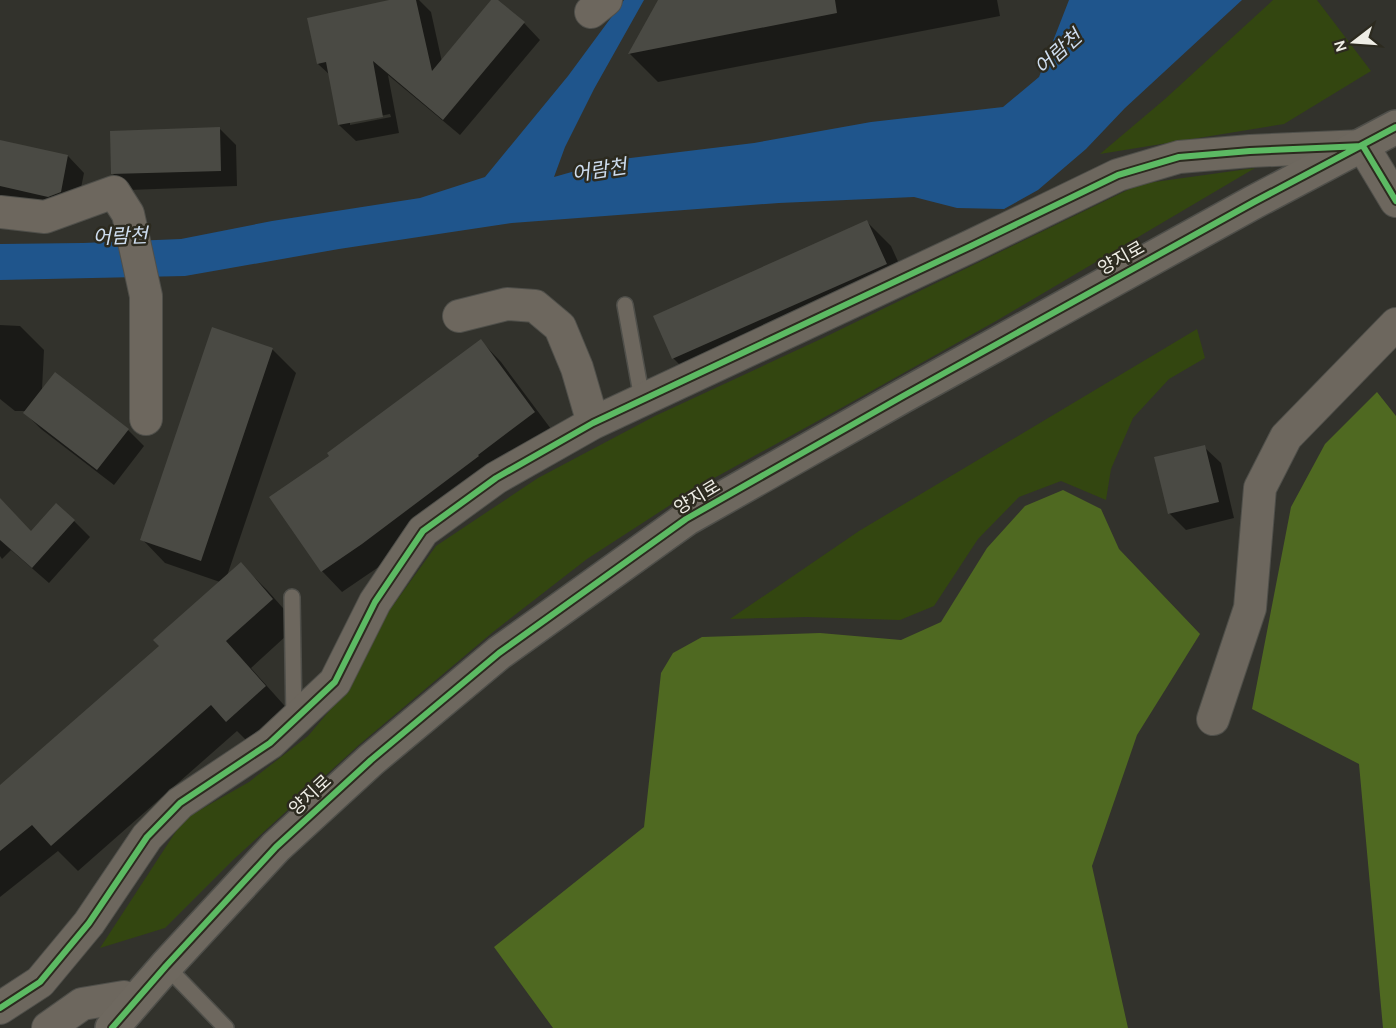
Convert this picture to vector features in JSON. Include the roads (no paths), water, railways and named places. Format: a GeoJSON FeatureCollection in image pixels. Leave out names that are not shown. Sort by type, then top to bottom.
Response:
{"type":"FeatureCollection","features":[{"type":"Feature","properties":{"kind":"street","name":"양지로"},"geometry":{"type":"LineString","coordinates":[[112,1028],[276,847],[370,760],[499,653],[686,519],[1254,202],[1396,127]]}},
{"type":"Feature","properties":{"kind":"street"},"geometry":{"type":"LineString","coordinates":[[0,1008],[40,982],[88,923],[147,837],[180,803],[270,743],[335,682],[375,602],[423,531],[496,478],[593,423],[642,399],[970,246],[1118,174],[1179,157],[1363,146],[1396,201]]}},
{"type":"Feature","properties":{"kind":"street"},"geometry":{"type":"LineString","coordinates":[[0,212],[45,217],[114,192],[128,214],[146,296],[146,419]]}},
{"type":"Feature","properties":{"kind":"street"},"geometry":{"type":"LineString","coordinates":[[459,316],[507,304],[535,306],[560,327],[577,368],[593,423]]}},
{"type":"Feature","properties":{"kind":"street"},"geometry":{"type":"LineString","coordinates":[[1213,719],[1250,608],[1260,488],[1286,437],[1396,324]]}},
{"type":"Feature","properties":{"kind":"street"},"geometry":{"type":"LineString","coordinates":[[48,1028],[82,1004],[124,997],[135,1001]]}},
{"type":"Feature","properties":{"kind":"lane"},"geometry":{"type":"LineString","coordinates":[[625,305],[642,399]]}},
{"type":"Feature","properties":{"kind":"lane"},"geometry":{"type":"LineString","coordinates":[[292,597],[294,720]]}},
{"type":"Feature","properties":{"kind":"lane"},"geometry":{"type":"LineString","coordinates":[[166,966],[226,1028]]}},
{"type":"Feature","properties":{"kind":"water","name":"어람천"},"geometry":{"type":"Polygon","coordinates":[[[624,0],[644,0],[594,89],[565,147],[554,177],[614,160],[754,143],[871,122],[1003,107],[1039,77],[1069,0],[1242,0],[1125,108],[1086,149],[1038,190],[1004,209],[957,208],[914,197],[779,203],[512,223],[339,249],[185,276],[0,280],[0,244],[181,239],[272,221],[420,198],[485,177],[568,76],[624,0]]]}}]}
